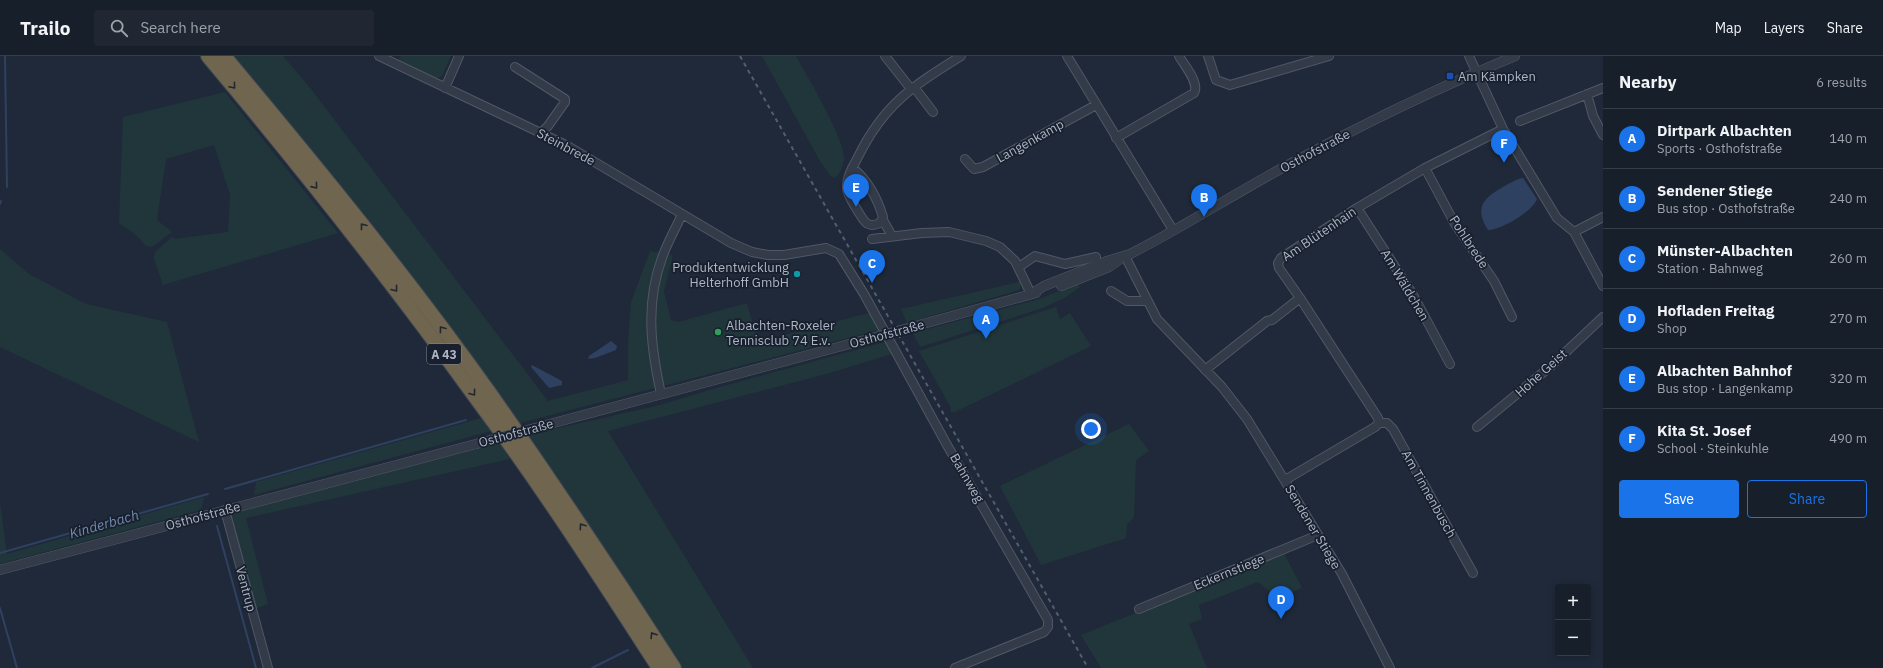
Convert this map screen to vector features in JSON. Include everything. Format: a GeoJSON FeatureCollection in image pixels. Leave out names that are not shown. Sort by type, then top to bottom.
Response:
{"type":"FeatureCollection","features":[{"type":"Feature","properties":{"kind":"highway","name":"A 43"},"geometry":{"type":"LineString","coordinates":[[208,56],[338,215],[401,296],[480,403],[550,502],[659,668]]}},
{"type":"Feature","properties":{"kind":"highway","name":"A 43"},"geometry":{"type":"LineString","coordinates":[[224,56],[348,207],[411,288],[490,395],[621,585],[674,668]]}},
{"type":"Feature","properties":{"kind":"street","name":"Steinbrede"},"geometry":{"type":"LineString","coordinates":[[379,56],[566,145],[731,243],[752,252],[778,256],[826,248]]}},
{"type":"Feature","properties":{"kind":"street"},"geometry":{"type":"LineString","coordinates":[[445,88],[459,56]]}},
{"type":"Feature","properties":{"kind":"street"},"geometry":{"type":"LineString","coordinates":[[885,56],[933,112]]}},
{"type":"Feature","properties":{"kind":"street"},"geometry":{"type":"LineString","coordinates":[[883,220],[872,226],[866,223],[849,195],[846,186],[852,168],[876,125],[887,111],[912,88],[961,56]]}},
{"type":"Feature","properties":{"kind":"street"},"geometry":{"type":"LineString","coordinates":[[1067,56],[1173,230]]}},
{"type":"Feature","properties":{"kind":"street"},"geometry":{"type":"LineString","coordinates":[[1116,138],[1194,94],[1195,84],[1179,56]]}},
{"type":"Feature","properties":{"kind":"street"},"geometry":{"type":"LineString","coordinates":[[1208,56],[1216,80],[1230,85],[1329,56]]}},
{"type":"Feature","properties":{"kind":"street"},"geometry":{"type":"LineString","coordinates":[[1469,56],[1503,129],[1557,218],[1574,232],[1603,286]]}},
{"type":"Feature","properties":{"kind":"street","name":"Osthofstraße"},"geometry":{"type":"LineString","coordinates":[[0,570],[872,338],[1031,294],[1044,286],[1107,261],[1124,257],[1288,164],[1380,116],[1515,56]]}},
{"type":"Feature","properties":{"kind":"street"},"geometry":{"type":"LineString","coordinates":[[515,67],[565,99],[565,102],[548,126],[541,133]]}},
{"type":"Feature","properties":{"kind":"street"},"geometry":{"type":"LineString","coordinates":[[1520,121],[1603,88]]}},
{"type":"Feature","properties":{"kind":"street"},"geometry":{"type":"LineString","coordinates":[[1587,94],[1594,116],[1603,135]]}},
{"type":"Feature","properties":{"kind":"street","name":"Langenkamp"},"geometry":{"type":"LineString","coordinates":[[966,159],[974,169],[983,167],[1096,105]]}},
{"type":"Feature","properties":{"kind":"street","name":"Am Blütenhain"},"geometry":{"type":"LineString","coordinates":[[1300,298],[1279,268],[1278,263],[1281,258],[1357,208],[1425,168],[1503,129]]}},
{"type":"Feature","properties":{"kind":"street"},"geometry":{"type":"LineString","coordinates":[[852,168],[865,180],[882,211],[883,220],[892,236]]}},
{"type":"Feature","properties":{"kind":"street","name":"Pohlbrede"},"geometry":{"type":"LineString","coordinates":[[1425,168],[1455,224],[1494,281],[1512,317]]}},
{"type":"Feature","properties":{"kind":"street","name":"Am Wäldchen"},"geometry":{"type":"LineString","coordinates":[[1357,208],[1412,293],[1450,364]]}},
{"type":"Feature","properties":{"kind":"street"},"geometry":{"type":"LineString","coordinates":[[661,394],[653,354],[650,326],[652,301],[662,258],[682,214]]}},
{"type":"Feature","properties":{"kind":"street"},"geometry":{"type":"LineString","coordinates":[[1574,232],[1603,217]]}},
{"type":"Feature","properties":{"kind":"street"},"geometry":{"type":"LineString","coordinates":[[872,239],[949,232],[986,241],[1009,254],[1020,267],[1031,294]]}},
{"type":"Feature","properties":{"kind":"street","name":"Bahnweg"},"geometry":{"type":"LineString","coordinates":[[826,248],[839,254],[861,288],[948,445],[1048,620],[1048,627],[1044,632],[955,668]]}},
{"type":"Feature","properties":{"kind":"street"},"geometry":{"type":"LineString","coordinates":[[1020,267],[1035,256],[1065,264],[1096,257]]}},
{"type":"Feature","properties":{"kind":"street","name":"Sendener Stiege"},"geometry":{"type":"LineString","coordinates":[[1124,257],[1147,301],[1164,328],[1222,387],[1248,419],[1348,585],[1390,668]]}},
{"type":"Feature","properties":{"kind":"street"},"geometry":{"type":"LineString","coordinates":[[1111,290],[1127,301],[1147,301]]}},
{"type":"Feature","properties":{"kind":"street"},"geometry":{"type":"LineString","coordinates":[[1205,370],[1266,321],[1272,320],[1300,298],[1374,412],[1379,423],[1375,427],[1285,480]]}},
{"type":"Feature","properties":{"kind":"street","name":"Hohe Geist"},"geometry":{"type":"LineString","coordinates":[[1478,427],[1551,366],[1603,317]]}},
{"type":"Feature","properties":{"kind":"street","name":"Am Tinnenbusch"},"geometry":{"type":"LineString","coordinates":[[1379,423],[1387,423],[1394,429],[1473,573]]}},
{"type":"Feature","properties":{"kind":"street","name":"Ventrup"},"geometry":{"type":"LineString","coordinates":[[225,510],[268,668]]}},
{"type":"Feature","properties":{"kind":"street","name":"Eckernstiege"},"geometry":{"type":"LineString","coordinates":[[1139,609],[1318,535]]}},
{"type":"Feature","properties":{"kind":"green space"},"geometry":{"type":"Polygon","coordinates":[[[231,56],[283,56],[311,89],[548,401],[628,380],[628,342],[631,302],[650,251],[673,255],[664,291],[671,320],[678,322],[747,303],[758,342],[869,313],[879,330],[520,423],[415,284],[231,56]]]}},
{"type":"Feature","properties":{"kind":"green space"},"geometry":{"type":"Polygon","coordinates":[[[401,56],[451,56],[442,76],[436,79],[398,61],[401,56]]]}},
{"type":"Feature","properties":{"kind":"green space"},"geometry":{"type":"Polygon","coordinates":[[[762,56],[796,56],[832,123],[843,150],[844,159],[841,170],[834,178],[829,174],[820,161],[762,56]]]}},
{"type":"Feature","properties":{"kind":"green space"},"geometry":{"type":"Polygon","coordinates":[[[225,92],[338,233],[163,285],[154,259],[155,252],[173,236],[174,239],[228,232],[230,195],[214,145],[166,159],[157,220],[172,232],[152,247],[146,246],[136,235],[119,223],[123,117],[225,92]]]}},
{"type":"Feature","properties":{"kind":"green space"},"geometry":{"type":"Polygon","coordinates":[[[0,249],[29,274],[86,304],[167,322],[199,442],[0,347],[0,249]]]}},
{"type":"Feature","properties":{"kind":"green space"},"geometry":{"type":"Polygon","coordinates":[[[1023,281],[1019,290],[907,323],[901,309],[1023,281]]]}},
{"type":"Feature","properties":{"kind":"green space"},"geometry":{"type":"Polygon","coordinates":[[[1078,284],[1080,287],[1066,297],[1043,308],[920,347],[913,333],[1036,300],[1078,284]]]}},
{"type":"Feature","properties":{"kind":"green space"},"geometry":{"type":"Polygon","coordinates":[[[1056,307],[1060,319],[1070,313],[1091,346],[955,412],[951,412],[951,408],[919,351],[1056,307]]]}},
{"type":"Feature","properties":{"kind":"green space"},"geometry":{"type":"Polygon","coordinates":[[[885,342],[892,354],[830,373],[608,431],[753,668],[679,668],[626,582],[527,435],[656,406],[885,342]]]}},
{"type":"Feature","properties":{"kind":"green space"},"geometry":{"type":"Polygon","coordinates":[[[481,418],[491,431],[254,495],[256,482],[481,418]]]}},
{"type":"Feature","properties":{"kind":"green space"},"geometry":{"type":"Polygon","coordinates":[[[1129,424],[1149,451],[1136,460],[1134,518],[1127,524],[1126,538],[1041,565],[1000,486],[1129,424]]]}},
{"type":"Feature","properties":{"kind":"green space"},"geometry":{"type":"Polygon","coordinates":[[[499,443],[510,459],[246,518],[268,604],[255,609],[230,520],[234,512],[499,443]]]}},
{"type":"Feature","properties":{"kind":"green space"},"geometry":{"type":"Polygon","coordinates":[[[204,497],[201,510],[0,564],[0,502],[7,554],[204,497]]]}},
{"type":"Feature","properties":{"kind":"green space"},"geometry":{"type":"Polygon","coordinates":[[[1284,553],[1302,588],[1278,598],[1258,582],[1199,605],[1202,619],[1189,624],[1207,668],[1101,668],[1081,635],[1284,553]]]}},
{"type":"Feature","properties":{"kind":"water"},"geometry":{"type":"Polygon","coordinates":[[[1523,178],[1537,199],[1534,204],[1523,215],[1508,224],[1488,230],[1482,216],[1481,210],[1483,204],[1490,195],[1496,191],[1515,180],[1523,178]]]}},
{"type":"Feature","properties":{"kind":"water"},"geometry":{"type":"Polygon","coordinates":[[[611,341],[617,346],[616,350],[588,359],[589,356],[611,341]]]}},
{"type":"Feature","properties":{"kind":"water"},"geometry":{"type":"Polygon","coordinates":[[[532,365],[562,381],[562,385],[549,388],[531,367],[532,365]]]}},
{"type":"Feature","properties":{"kind":"waterway"},"geometry":{"type":"LineString","coordinates":[[5,56],[7,187]]}},
{"type":"Feature","properties":{"kind":"waterway"},"geometry":{"type":"LineString","coordinates":[[225,489],[466,420]]}},
{"type":"Feature","properties":{"kind":"waterway","name":"Kinderbach"},"geometry":{"type":"LineString","coordinates":[[0,553],[208,494]]}},
{"type":"Feature","properties":{"kind":"waterway","name":"Kinderbach"},"geometry":{"type":"LineString","coordinates":[[217,526],[256,668]]}},
{"type":"Feature","properties":{"kind":"waterway","name":"Kinderbach"},"geometry":{"type":"LineString","coordinates":[[0,608],[17,668]]}},
{"type":"Feature","properties":{"kind":"waterway","name":"Kinderbach"},"geometry":{"type":"LineString","coordinates":[[592,668],[628,650]]}},
{"type":"Feature","properties":{"kind":"railway"},"geometry":{"type":"LineString","coordinates":[[740,56],[1088,668]]}},
{"type":"Feature","properties":{"kind":"place","name":"Am Kämpken"},"geometry":{"type":"Point","coordinates":[1450,76]}},
{"type":"Feature","properties":{"kind":"place","name":"Kita St. Josef"},"geometry":{"type":"Point","coordinates":[1504,163]}},
{"type":"Feature","properties":{"kind":"place","name":"Albachten Bahnhof"},"geometry":{"type":"Point","coordinates":[856,207]}},
{"type":"Feature","properties":{"kind":"place","name":"Sendener Stiege"},"geometry":{"type":"Point","coordinates":[1204,217]}},
{"type":"Feature","properties":{"kind":"place","name":"Produktentwicklung Helterhoff GmbH"},"geometry":{"type":"Point","coordinates":[797,274]}},
{"type":"Feature","properties":{"kind":"place","name":"Münster-Albachten"},"geometry":{"type":"Point","coordinates":[872,283]}},
{"type":"Feature","properties":{"kind":"place","name":"Albachten-Roxeler Tennisclub 74 E.v."},"geometry":{"type":"Point","coordinates":[718,332]}},
{"type":"Feature","properties":{"kind":"place","name":"Dirtpark Albachten"},"geometry":{"type":"Point","coordinates":[986,339]}},
{"type":"Feature","properties":{"kind":"place","name":"Hofladen Freitag"},"geometry":{"type":"Point","coordinates":[1281,619]}}]}
